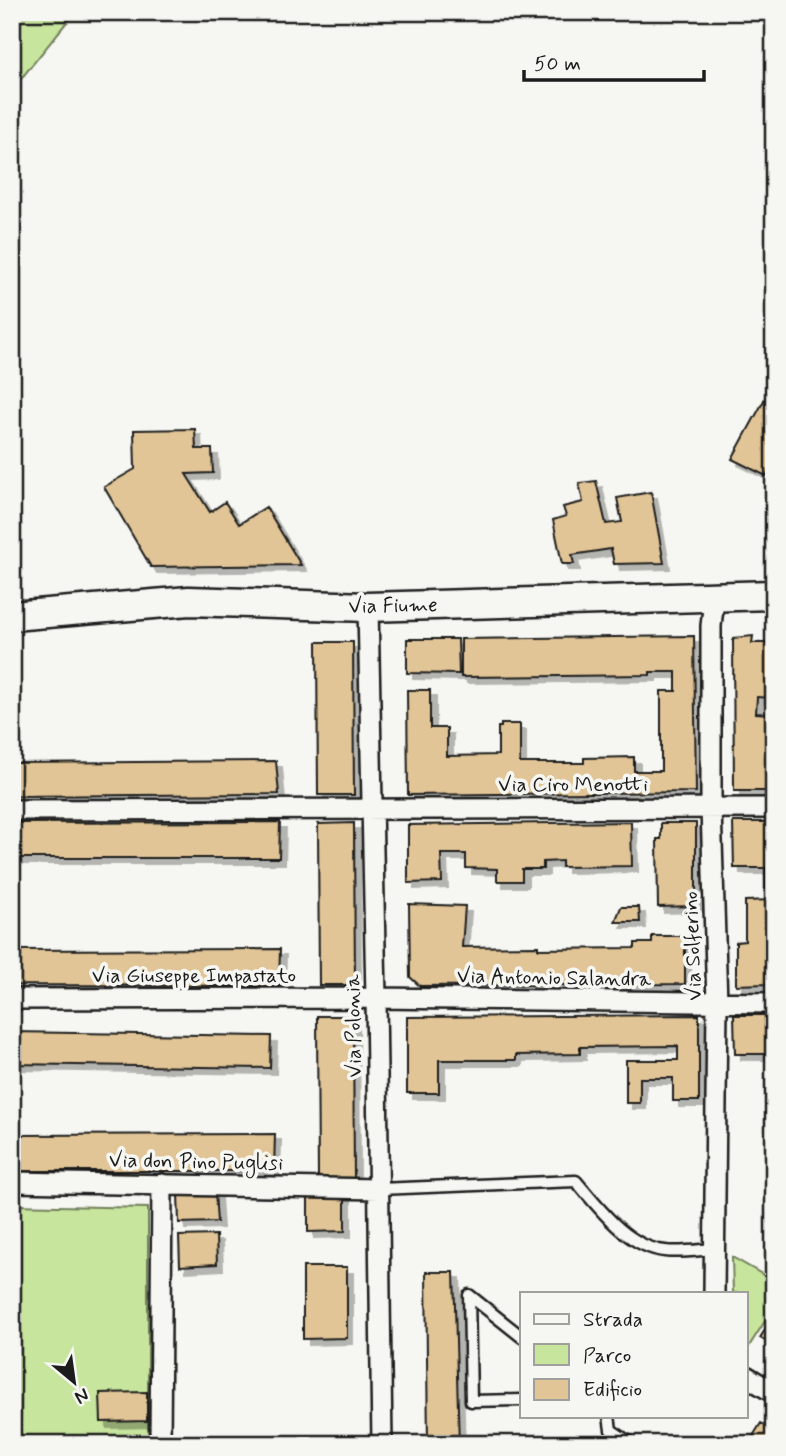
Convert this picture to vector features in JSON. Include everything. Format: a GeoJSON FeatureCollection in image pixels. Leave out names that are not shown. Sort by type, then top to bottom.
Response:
{"type":"FeatureCollection","features":[{"type":"Feature","properties":{"kind":"main road","name":"Via Fiume"},"geometry":{"type":"LineString","coordinates":[[12,616],[189,601],[368,607],[774,595]]}},
{"type":"Feature","properties":{"kind":"street","name":"Via Solferino"},"geometry":{"type":"LineString","coordinates":[[714,1292],[717,1003],[711,808],[711,626],[715,598]]}},
{"type":"Feature","properties":{"kind":"street","name":"Via Polonia"},"geometry":{"type":"LineString","coordinates":[[368,607],[382,1444]]}},
{"type":"Feature","properties":{"kind":"street","name":"Via Ciro Menotti"},"geometry":{"type":"LineString","coordinates":[[12,810],[774,808]]}},
{"type":"Feature","properties":{"kind":"street","name":"Via Giuseppe Impastato"},"geometry":{"type":"LineString","coordinates":[[12,999],[376,998]]}},
{"type":"Feature","properties":{"kind":"street","name":"Via Antonio Salandra"},"geometry":{"type":"LineString","coordinates":[[376,998],[774,1003]]}},
{"type":"Feature","properties":{"kind":"street","name":"Via don Pino Puglisi"},"geometry":{"type":"LineString","coordinates":[[12,1182],[379,1189]]}},
{"type":"Feature","properties":{"kind":"street"},"geometry":{"type":"LineString","coordinates":[[160,1444],[162,1184]]}},
{"type":"Feature","properties":{"kind":"street"},"geometry":{"type":"LineString","coordinates":[[748,1377],[774,1393]]}},
{"type":"Feature","properties":{"kind":"lane"},"geometry":{"type":"LineString","coordinates":[[379,1189],[576,1181],[629,1238],[664,1251],[714,1249]]}},
{"type":"Feature","properties":{"kind":"lane"},"geometry":{"type":"LineString","coordinates":[[520,1334],[468,1295],[471,1401],[520,1400]]}},
{"type":"Feature","properties":{"kind":"lane"},"geometry":{"type":"LineString","coordinates":[[609,1418],[611,1430],[632,1444]]}},
{"type":"Feature","properties":{"kind":"green space"},"geometry":{"type":"Polygon","coordinates":[[[12,12],[75,12],[12,90],[12,12]]]}},
{"type":"Feature","properties":{"kind":"green space"},"geometry":{"type":"Polygon","coordinates":[[[769,1127],[774,1127],[774,1307],[748,1348],[748,1292],[733,1292],[732,1257],[769,1278],[769,1127]]]}},
{"type":"Feature","properties":{"kind":"green space"},"geometry":{"type":"Polygon","coordinates":[[[12,1205],[148,1208],[148,1444],[12,1444],[12,1205]]]}},
{"type":"Feature","properties":{"kind":"building"},"geometry":{"type":"Polygon","coordinates":[[[774,382],[774,461],[766,476],[732,459],[774,382]]]}},
{"type":"Feature","properties":{"kind":"building"},"geometry":{"type":"Polygon","coordinates":[[[195,429],[196,449],[212,449],[213,473],[186,474],[210,512],[225,502],[239,524],[266,507],[301,565],[151,567],[104,487],[135,469],[134,430],[195,429]]]}},
{"type":"Feature","properties":{"kind":"building"},"geometry":{"type":"Polygon","coordinates":[[[596,481],[606,524],[622,522],[617,498],[651,492],[664,563],[614,564],[611,549],[572,555],[574,564],[562,564],[553,520],[566,516],[563,507],[583,502],[579,483],[596,481]]]}},
{"type":"Feature","properties":{"kind":"building"},"geometry":{"type":"Polygon","coordinates":[[[694,636],[696,792],[408,795],[407,690],[430,690],[430,728],[447,728],[447,756],[498,755],[498,727],[501,727],[501,724],[520,724],[520,763],[584,763],[584,758],[634,757],[634,771],[661,771],[661,691],[676,691],[676,672],[650,672],[650,675],[461,677],[461,639],[694,636]]]}},
{"type":"Feature","properties":{"kind":"building"},"geometry":{"type":"Polygon","coordinates":[[[753,636],[752,643],[774,643],[774,698],[757,697],[756,713],[774,714],[774,791],[734,791],[733,638],[753,636]]]}},
{"type":"Feature","properties":{"kind":"building"},"geometry":{"type":"Polygon","coordinates":[[[407,639],[458,639],[459,674],[407,673],[407,639]]]}},
{"type":"Feature","properties":{"kind":"building"},"geometry":{"type":"Polygon","coordinates":[[[317,642],[353,642],[354,795],[318,795],[317,642]]]}},
{"type":"Feature","properties":{"kind":"building"},"geometry":{"type":"Polygon","coordinates":[[[276,761],[279,794],[12,796],[12,763],[276,761]]]}},
{"type":"Feature","properties":{"kind":"building"},"geometry":{"type":"Polygon","coordinates":[[[280,822],[279,858],[12,858],[12,823],[280,822]]]}},
{"type":"Feature","properties":{"kind":"building"},"geometry":{"type":"Polygon","coordinates":[[[631,822],[632,866],[562,867],[562,861],[543,862],[543,869],[522,869],[522,881],[497,881],[497,869],[466,868],[466,854],[441,854],[442,882],[408,883],[408,825],[631,822]]]}},
{"type":"Feature","properties":{"kind":"building"},"geometry":{"type":"Polygon","coordinates":[[[733,822],[774,822],[774,889],[766,889],[766,868],[734,868],[733,822]]]}},
{"type":"Feature","properties":{"kind":"building"},"geometry":{"type":"Polygon","coordinates":[[[354,823],[355,985],[319,985],[318,824],[354,823]]]}},
{"type":"Feature","properties":{"kind":"building"},"geometry":{"type":"Polygon","coordinates":[[[661,823],[696,823],[696,906],[658,907],[657,839],[661,839],[661,823]]]}},
{"type":"Feature","properties":{"kind":"building"},"geometry":{"type":"Polygon","coordinates":[[[774,900],[774,941],[767,942],[767,984],[736,985],[736,942],[745,941],[745,901],[774,900]]]}},
{"type":"Feature","properties":{"kind":"building"},"geometry":{"type":"Polygon","coordinates":[[[409,904],[465,906],[462,947],[635,948],[635,943],[652,943],[652,936],[685,936],[685,984],[420,986],[410,977],[409,904]]]}},
{"type":"Feature","properties":{"kind":"building"},"geometry":{"type":"Polygon","coordinates":[[[621,907],[639,907],[640,922],[615,922],[621,907]]]}},
{"type":"Feature","properties":{"kind":"building"},"geometry":{"type":"Polygon","coordinates":[[[280,949],[279,986],[12,985],[12,950],[280,949]]]}},
{"type":"Feature","properties":{"kind":"building"},"geometry":{"type":"Polygon","coordinates":[[[699,1015],[699,1101],[673,1101],[673,1078],[640,1078],[640,1103],[626,1103],[626,1060],[678,1060],[678,1046],[580,1047],[580,1054],[516,1055],[516,1060],[439,1060],[439,1093],[407,1093],[407,1017],[699,1015]]]}},
{"type":"Feature","properties":{"kind":"building"},"geometry":{"type":"Polygon","coordinates":[[[734,1015],[774,1015],[774,1054],[735,1054],[734,1015]]]}},
{"type":"Feature","properties":{"kind":"building"},"geometry":{"type":"Polygon","coordinates":[[[317,1016],[353,1016],[354,1178],[318,1178],[317,1016]]]}},
{"type":"Feature","properties":{"kind":"building"},"geometry":{"type":"Polygon","coordinates":[[[12,1032],[271,1036],[270,1068],[12,1064],[12,1032]]]}},
{"type":"Feature","properties":{"kind":"building"},"geometry":{"type":"Polygon","coordinates":[[[275,1134],[274,1171],[12,1171],[12,1135],[275,1134]]]}},
{"type":"Feature","properties":{"kind":"building"},"geometry":{"type":"Polygon","coordinates":[[[215,1192],[217,1222],[179,1223],[178,1194],[215,1192]]]}},
{"type":"Feature","properties":{"kind":"building"},"geometry":{"type":"Polygon","coordinates":[[[345,1194],[345,1231],[308,1232],[308,1195],[345,1194]]]}},
{"type":"Feature","properties":{"kind":"building"},"geometry":{"type":"Polygon","coordinates":[[[216,1235],[217,1264],[180,1266],[179,1236],[216,1235]]]}},
{"type":"Feature","properties":{"kind":"building"},"geometry":{"type":"Polygon","coordinates":[[[303,1267],[347,1267],[347,1338],[303,1339],[303,1267]]]}},
{"type":"Feature","properties":{"kind":"building"},"geometry":{"type":"Polygon","coordinates":[[[426,1272],[454,1272],[459,1444],[428,1444],[426,1272]]]}},
{"type":"Feature","properties":{"kind":"building"},"geometry":{"type":"Polygon","coordinates":[[[774,1315],[774,1346],[760,1338],[774,1315]]]}},
{"type":"Feature","properties":{"kind":"building"},"geometry":{"type":"Polygon","coordinates":[[[147,1392],[147,1421],[101,1422],[100,1393],[147,1392]]]}},
{"type":"Feature","properties":{"kind":"building"},"geometry":{"type":"Polygon","coordinates":[[[761,1423],[774,1431],[774,1444],[748,1444],[761,1423]]]}}]}
